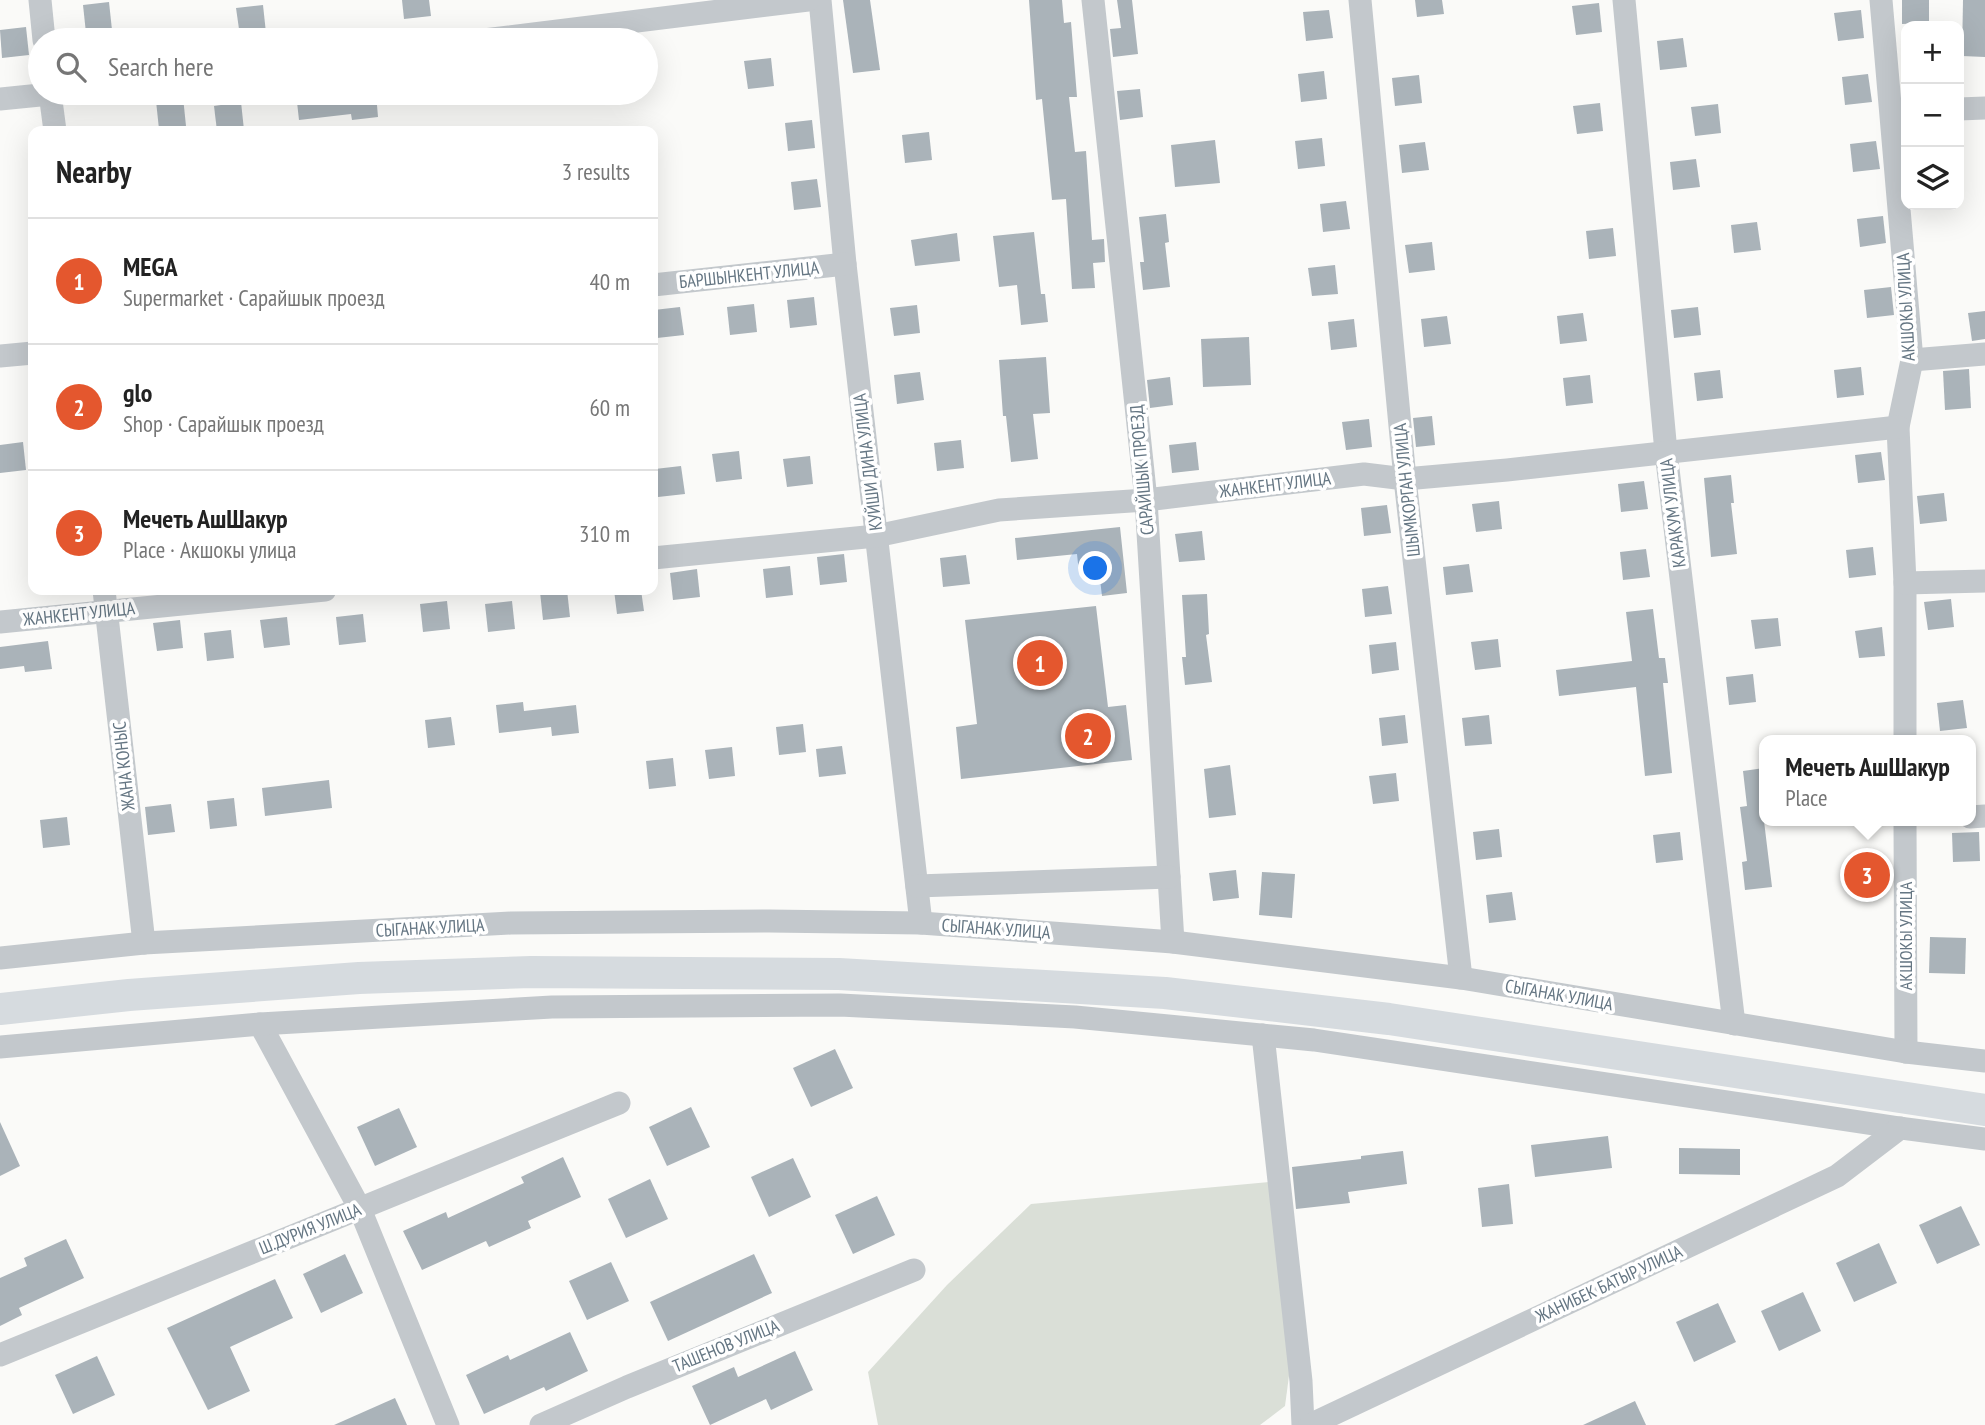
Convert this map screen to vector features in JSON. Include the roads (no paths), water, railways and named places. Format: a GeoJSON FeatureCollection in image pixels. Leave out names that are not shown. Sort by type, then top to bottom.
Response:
{"type":"FeatureCollection","features":[{"type":"Feature","properties":{"kind":"highway"},"geometry":{"type":"LineString","coordinates":[[0,988],[127,975],[358,958],[530,952],[840,954],[1167,974],[1378,998],[1985,1090]]}},
{"type":"Feature","properties":{"kind":"highway"},"geometry":{"type":"LineString","coordinates":[[0,1009],[129,995],[359,978],[531,972],[839,974],[1165,993],[1389,1019],[1985,1111]]}},
{"type":"Feature","properties":{"kind":"street"},"geometry":{"type":"LineString","coordinates":[[40,0],[43,28]]}},
{"type":"Feature","properties":{"kind":"street"},"geometry":{"type":"LineString","coordinates":[[581,28],[808,0]]}},
{"type":"Feature","properties":{"kind":"street","name":"КУЙШИ ДИНА УЛИЦА"},"geometry":{"type":"LineString","coordinates":[[820,0],[845,264],[921,923]]}},
{"type":"Feature","properties":{"kind":"street","name":"САРАЙШЫК ПРОЕЗД"},"geometry":{"type":"LineString","coordinates":[[1093,0],[1146,499],[1173,942]]}},
{"type":"Feature","properties":{"kind":"street","name":"ШЫМКОРГАН УЛИЦА"},"geometry":{"type":"LineString","coordinates":[[1360,0],[1405,479],[1461,978]]}},
{"type":"Feature","properties":{"kind":"street","name":"КАРАКУМ УЛИЦА"},"geometry":{"type":"LineString","coordinates":[[1624,0],[1666,452],[1734,1024]]}},
{"type":"Feature","properties":{"kind":"street","name":"АКШОКЫ УЛИЦА"},"geometry":{"type":"LineString","coordinates":[[1881,0],[1899,111],[1912,360],[1898,427],[1905,583],[1905,735]]}},
{"type":"Feature","properties":{"kind":"street"},"geometry":{"type":"LineString","coordinates":[[0,99],[28,96]]}},
{"type":"Feature","properties":{"kind":"street"},"geometry":{"type":"LineString","coordinates":[[53,105],[54,126]]}},
{"type":"Feature","properties":{"kind":"street"},"geometry":{"type":"LineString","coordinates":[[1964,109],[1985,108]]}},
{"type":"Feature","properties":{"kind":"street","name":"БАРШЫНКЕНТ УЛИЦА"},"geometry":{"type":"LineString","coordinates":[[658,284],[845,264]]}},
{"type":"Feature","properties":{"kind":"street"},"geometry":{"type":"LineString","coordinates":[[0,356],[28,353]]}},
{"type":"Feature","properties":{"kind":"street"},"geometry":{"type":"LineString","coordinates":[[1912,360],[1985,354]]}},
{"type":"Feature","properties":{"kind":"street","name":"ЖАНКЕНТ УЛИЦА"},"geometry":{"type":"LineString","coordinates":[[658,558],[876,536],[999,510],[1146,499],[1364,474],[1405,479],[1898,427]]}},
{"type":"Feature","properties":{"kind":"street"},"geometry":{"type":"LineString","coordinates":[[1905,583],[1985,580]]}},
{"type":"Feature","properties":{"kind":"street","name":"ЖАНКЕНТ УЛИЦА"},"geometry":{"type":"LineString","coordinates":[[0,622],[105,601],[225,595]]}},
{"type":"Feature","properties":{"kind":"street","name":"ЖАНА КОНЫС"},"geometry":{"type":"LineString","coordinates":[[105,601],[144,943]]}},
{"type":"Feature","properties":{"kind":"street","name":"АКШОКЫ УЛИЦА"},"geometry":{"type":"LineString","coordinates":[[1905,826],[1906,1052]]}},
{"type":"Feature","properties":{"kind":"street"},"geometry":{"type":"LineString","coordinates":[[917,886],[1169,877]]}},
{"type":"Feature","properties":{"kind":"street","name":"СЫГАНАК УЛИЦА"},"geometry":{"type":"LineString","coordinates":[[0,958],[144,943],[511,923],[921,923],[1173,942],[1461,978],[1906,1052],[1985,1061]]}},
{"type":"Feature","properties":{"kind":"street"},"geometry":{"type":"LineString","coordinates":[[0,1047],[260,1024],[552,1007],[840,1005],[1075,1017],[1314,1040],[1985,1139]]}},
{"type":"Feature","properties":{"kind":"street"},"geometry":{"type":"LineString","coordinates":[[260,1024],[360,1209],[448,1425]]}},
{"type":"Feature","properties":{"kind":"street"},"geometry":{"type":"LineString","coordinates":[[1263,1035],[1301,1381],[1303,1425]]}},
{"type":"Feature","properties":{"kind":"street","name":"Ш.ДУРИЯ УЛИЦА"},"geometry":{"type":"LineString","coordinates":[[0,1355],[620,1103]]}},
{"type":"Feature","properties":{"kind":"street","name":"ЖАНИБЕК БАТЫР УЛИЦА"},"geometry":{"type":"LineString","coordinates":[[1310,1425],[1837,1176],[1900,1128]]}},
{"type":"Feature","properties":{"kind":"street","name":"ТАШЕНОВ УЛИЦА"},"geometry":{"type":"LineString","coordinates":[[541,1425],[914,1270]]}},
{"type":"Feature","properties":{"kind":"place","name":"MEGA"},"geometry":{"type":"Point","coordinates":[1040,663]}},
{"type":"Feature","properties":{"kind":"place","name":"glo"},"geometry":{"type":"Point","coordinates":[1088,736]}},
{"type":"Feature","properties":{"kind":"place","name":"Мечеть АшШакур"},"geometry":{"type":"Point","coordinates":[1867,875]}}]}
